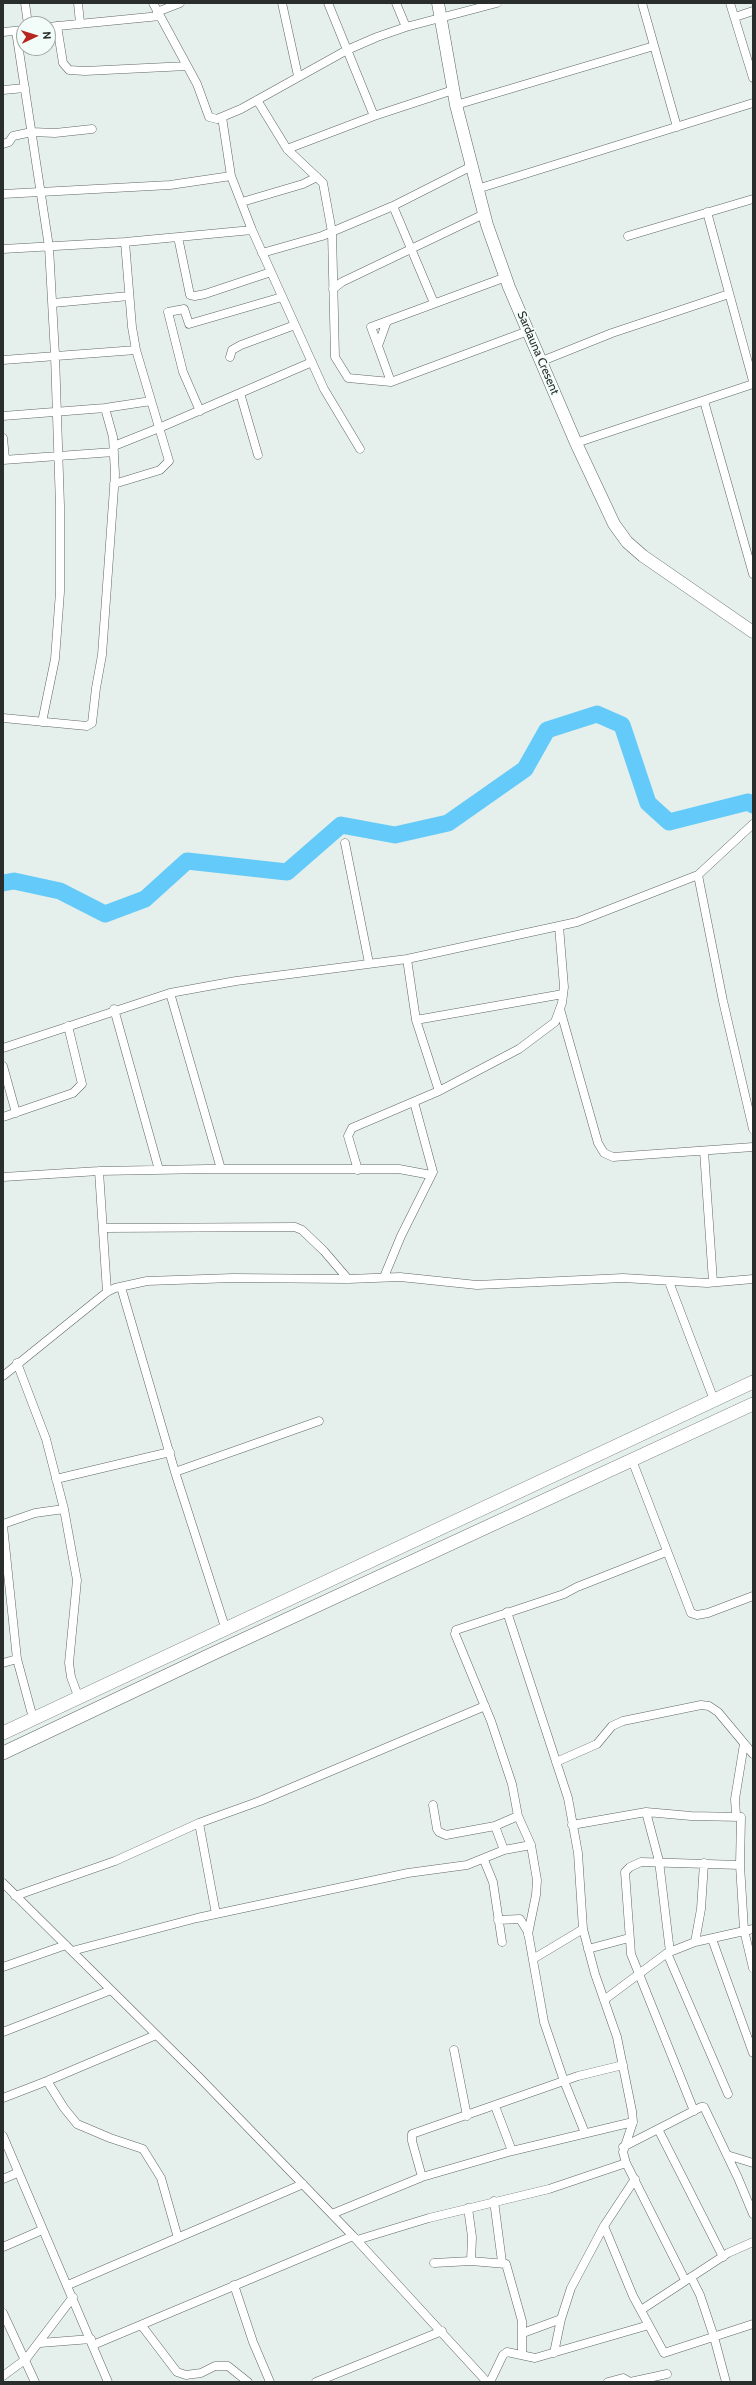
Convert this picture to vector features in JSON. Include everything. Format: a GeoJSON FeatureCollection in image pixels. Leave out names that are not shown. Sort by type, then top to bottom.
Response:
{"type":"FeatureCollection","features":[{"type":"Feature","properties":{"kind":"main road"},"geometry":{"type":"LineString","coordinates":[[3,1733],[225,1627],[753,1382]]}},
{"type":"Feature","properties":{"kind":"main road"},"geometry":{"type":"LineString","coordinates":[[3,1753],[753,1404]]}},
{"type":"Feature","properties":{"kind":"street"},"geometry":{"type":"LineString","coordinates":[[25,3],[27,16]]}},
{"type":"Feature","properties":{"kind":"street"},"geometry":{"type":"LineString","coordinates":[[78,3],[80,23]]}},
{"type":"Feature","properties":{"kind":"street"},"geometry":{"type":"LineString","coordinates":[[153,3],[186,66],[209,117],[222,117],[257,100],[347,50],[406,27],[497,3]]}},
{"type":"Feature","properties":{"kind":"street"},"geometry":{"type":"LineString","coordinates":[[180,3],[158,14],[57,26],[63,63],[69,70],[85,71],[186,66]]}},
{"type":"Feature","properties":{"kind":"street"},"geometry":{"type":"LineString","coordinates":[[282,3],[298,76]]}},
{"type":"Feature","properties":{"kind":"street"},"geometry":{"type":"LineString","coordinates":[[328,3],[374,116]]}},
{"type":"Feature","properties":{"kind":"street"},"geometry":{"type":"LineString","coordinates":[[396,3],[406,27]]}},
{"type":"Feature","properties":{"kind":"street","name":"Sardauna Cresent"},"geometry":{"type":"LineString","coordinates":[[438,3],[456,105],[484,214],[506,277],[528,331],[576,443],[614,524],[627,542],[643,556],[753,632]]}},
{"type":"Feature","properties":{"kind":"street"},"geometry":{"type":"LineString","coordinates":[[642,3],[677,127]]}},
{"type":"Feature","properties":{"kind":"street"},"geometry":{"type":"LineString","coordinates":[[730,3],[753,78]]}},
{"type":"Feature","properties":{"kind":"street"},"geometry":{"type":"LineString","coordinates":[[735,17],[753,11]]}},
{"type":"Feature","properties":{"kind":"street"},"geometry":{"type":"LineString","coordinates":[[3,32],[16,30]]}},
{"type":"Feature","properties":{"kind":"street"},"geometry":{"type":"LineString","coordinates":[[456,105],[654,46]]}},
{"type":"Feature","properties":{"kind":"street"},"geometry":{"type":"LineString","coordinates":[[22,56],[25,88],[42,191],[49,247],[53,304],[59,457],[59,616],[55,660],[42,722]]}},
{"type":"Feature","properties":{"kind":"street"},"geometry":{"type":"LineString","coordinates":[[3,90],[25,88]]}},
{"type":"Feature","properties":{"kind":"street"},"geometry":{"type":"LineString","coordinates":[[287,149],[374,116],[453,90]]}},
{"type":"Feature","properties":{"kind":"street"},"geometry":{"type":"LineString","coordinates":[[257,100],[287,149],[323,183],[332,232],[335,357],[348,378],[390,382],[528,331]]}},
{"type":"Feature","properties":{"kind":"street"},"geometry":{"type":"LineString","coordinates":[[477,189],[753,104]]}},
{"type":"Feature","properties":{"kind":"street"},"geometry":{"type":"LineString","coordinates":[[222,117],[231,176],[252,230],[324,389],[360,449]]}},
{"type":"Feature","properties":{"kind":"street"},"geometry":{"type":"LineString","coordinates":[[3,144],[8,142],[13,136],[32,132],[55,133],[92,129]]}},
{"type":"Feature","properties":{"kind":"street"},"geometry":{"type":"LineString","coordinates":[[262,253],[332,232],[393,206],[472,166]]}},
{"type":"Feature","properties":{"kind":"street"},"geometry":{"type":"LineString","coordinates":[[3,194],[170,185],[231,176]]}},
{"type":"Feature","properties":{"kind":"street"},"geometry":{"type":"LineString","coordinates":[[242,202],[303,184],[317,177]]}},
{"type":"Feature","properties":{"kind":"street"},"geometry":{"type":"LineString","coordinates":[[628,236],[753,199]]}},
{"type":"Feature","properties":{"kind":"street"},"geometry":{"type":"LineString","coordinates":[[393,206],[412,247],[434,303]]}},
{"type":"Feature","properties":{"kind":"street"},"geometry":{"type":"LineString","coordinates":[[707,212],[753,381]]}},
{"type":"Feature","properties":{"kind":"street"},"geometry":{"type":"LineString","coordinates":[[333,289],[342,282],[412,247],[484,214]]}},
{"type":"Feature","properties":{"kind":"street"},"geometry":{"type":"LineString","coordinates":[[3,249],[125,242],[252,230]]}},
{"type":"Feature","properties":{"kind":"street"},"geometry":{"type":"LineString","coordinates":[[178,237],[190,295],[195,296],[205,294],[271,272]]}},
{"type":"Feature","properties":{"kind":"street"},"geometry":{"type":"LineString","coordinates":[[114,484],[160,470],[168,464],[169,461],[136,350],[129,296],[125,242]]}},
{"type":"Feature","properties":{"kind":"street"},"geometry":{"type":"LineString","coordinates":[[390,382],[371,327],[506,277]]}},
{"type":"Feature","properties":{"kind":"street"},"geometry":{"type":"LineString","coordinates":[[542,361],[612,333],[729,294]]}},
{"type":"Feature","properties":{"kind":"street"},"geometry":{"type":"LineString","coordinates":[[53,304],[129,296]]}},
{"type":"Feature","properties":{"kind":"street"},"geometry":{"type":"LineString","coordinates":[[200,411],[184,372],[168,312],[184,309],[188,324],[282,297]]}},
{"type":"Feature","properties":{"kind":"street"},"geometry":{"type":"LineString","coordinates":[[378,346],[387,321]]}},
{"type":"Feature","properties":{"kind":"street"},"geometry":{"type":"LineString","coordinates":[[230,357],[232,350],[241,345],[295,325]]}},
{"type":"Feature","properties":{"kind":"street"},"geometry":{"type":"LineString","coordinates":[[3,360],[136,350]]}},
{"type":"Feature","properties":{"kind":"street"},"geometry":{"type":"LineString","coordinates":[[3,438],[4,459],[59,457],[114,449],[312,362]]}},
{"type":"Feature","properties":{"kind":"street"},"geometry":{"type":"LineString","coordinates":[[576,443],[753,384]]}},
{"type":"Feature","properties":{"kind":"street"},"geometry":{"type":"LineString","coordinates":[[240,393],[258,455]]}},
{"type":"Feature","properties":{"kind":"street"},"geometry":{"type":"LineString","coordinates":[[3,416],[106,408],[151,401]]}},
{"type":"Feature","properties":{"kind":"street"},"geometry":{"type":"LineString","coordinates":[[704,401],[753,574]]}},
{"type":"Feature","properties":{"kind":"street"},"geometry":{"type":"LineString","coordinates":[[3,718],[87,726],[92,723],[102,655],[114,484],[114,449],[106,408]]}},
{"type":"Feature","properties":{"kind":"street"},"geometry":{"type":"LineString","coordinates":[[3,1048],[114,1009],[170,992],[236,981],[310,973],[369,963],[407,959],[479,945],[529,931],[577,922],[698,875],[753,824]]}},
{"type":"Feature","properties":{"kind":"street"},"geometry":{"type":"LineString","coordinates":[[345,843],[369,963]]}},
{"type":"Feature","properties":{"kind":"street"},"geometry":{"type":"LineString","coordinates":[[698,875],[723,1001],[753,1129]]}},
{"type":"Feature","properties":{"kind":"street"},"geometry":{"type":"LineString","coordinates":[[358,1170],[349,1131],[352,1128],[439,1090],[519,1048],[555,1022],[560,1009],[563,994],[559,926]]}},
{"type":"Feature","properties":{"kind":"street"},"geometry":{"type":"LineString","coordinates":[[407,959],[416,1020],[439,1090]]}},
{"type":"Feature","properties":{"kind":"street"},"geometry":{"type":"LineString","coordinates":[[170,992],[221,1169]]}},
{"type":"Feature","properties":{"kind":"street"},"geometry":{"type":"LineString","coordinates":[[416,1020],[563,994]]}},
{"type":"Feature","properties":{"kind":"street"},"geometry":{"type":"LineString","coordinates":[[114,1009],[159,1170]]}},
{"type":"Feature","properties":{"kind":"street"},"geometry":{"type":"LineString","coordinates":[[560,1009],[598,1143],[604,1152],[613,1157],[753,1147]]}},
{"type":"Feature","properties":{"kind":"street"},"geometry":{"type":"LineString","coordinates":[[3,1117],[73,1093],[82,1084],[68,1026]]}},
{"type":"Feature","properties":{"kind":"street"},"geometry":{"type":"LineString","coordinates":[[3,1066],[16,1113]]}},
{"type":"Feature","properties":{"kind":"street"},"geometry":{"type":"LineString","coordinates":[[384,1277],[401,1236],[432,1172],[414,1102]]}},
{"type":"Feature","properties":{"kind":"street"},"geometry":{"type":"LineString","coordinates":[[704,1150],[713,1282]]}},
{"type":"Feature","properties":{"kind":"street"},"geometry":{"type":"LineString","coordinates":[[3,1177],[99,1171],[221,1169],[399,1169],[431,1175]]}},
{"type":"Feature","properties":{"kind":"street"},"geometry":{"type":"LineString","coordinates":[[99,1171],[104,1228],[107,1292]]}},
{"type":"Feature","properties":{"kind":"street"},"geometry":{"type":"LineString","coordinates":[[104,1228],[295,1227],[302,1230],[348,1279]]}},
{"type":"Feature","properties":{"kind":"street"},"geometry":{"type":"LineString","coordinates":[[3,1376],[107,1292],[121,1286],[147,1281],[232,1278],[348,1279],[384,1277],[477,1285],[623,1278],[669,1282],[713,1282],[753,1279]]}},
{"type":"Feature","properties":{"kind":"street"},"geometry":{"type":"LineString","coordinates":[[669,1282],[714,1400]]}},
{"type":"Feature","properties":{"kind":"street"},"geometry":{"type":"LineString","coordinates":[[121,1286],[175,1472],[225,1627]]}},
{"type":"Feature","properties":{"kind":"street"},"geometry":{"type":"LineString","coordinates":[[18,1364],[46,1439],[64,1509],[77,1580],[69,1663],[71,1677],[78,1696]]}},
{"type":"Feature","properties":{"kind":"street"},"geometry":{"type":"LineString","coordinates":[[175,1472],[319,1421]]}},
{"type":"Feature","properties":{"kind":"street"},"geometry":{"type":"LineString","coordinates":[[56,1479],[170,1452]]}},
{"type":"Feature","properties":{"kind":"street"},"geometry":{"type":"LineString","coordinates":[[632,1460],[666,1552],[691,1613],[696,1615],[708,1613],[753,1596]]}},
{"type":"Feature","properties":{"kind":"street"},"geometry":{"type":"LineString","coordinates":[[33,1718],[17,1659],[6,1575],[3,1525],[36,1513],[64,1509]]}},
{"type":"Feature","properties":{"kind":"street"},"geometry":{"type":"LineString","coordinates":[[528,1934],[536,1895],[537,1880],[531,1845],[518,1816],[512,1784],[485,1706],[455,1634],[456,1630],[564,1594],[577,1587],[666,1552]]}},
{"type":"Feature","properties":{"kind":"street"},"geometry":{"type":"LineString","coordinates":[[507,1612],[568,1798],[578,1852],[584,1929],[588,1949],[617,2037],[633,2122],[623,2147],[626,2162],[688,2278],[700,2296],[714,2337],[726,2382]]}},
{"type":"Feature","properties":{"kind":"street"},"geometry":{"type":"LineString","coordinates":[[3,1663],[17,1659]]}},
{"type":"Feature","properties":{"kind":"street"},"geometry":{"type":"LineString","coordinates":[[556,1762],[597,1744],[612,1726],[623,1720],[701,1705],[710,1706],[718,1712],[753,1754]]}},
{"type":"Feature","properties":{"kind":"street"},"geometry":{"type":"LineString","coordinates":[[3,1894],[14,1894],[115,1862],[199,1823],[260,1801],[485,1706]]}},
{"type":"Feature","properties":{"kind":"street"},"geometry":{"type":"LineString","coordinates":[[736,1815],[735,1799],[744,1744]]}},
{"type":"Feature","properties":{"kind":"street"},"geometry":{"type":"LineString","coordinates":[[433,1805],[437,1829],[442,1834],[462,1834],[495,1826],[518,1816]]}},
{"type":"Feature","properties":{"kind":"street"},"geometry":{"type":"LineString","coordinates":[[572,1825],[646,1812],[691,1816],[736,1815],[742,1818],[740,1865],[744,1930],[753,1968]]}},
{"type":"Feature","properties":{"kind":"street"},"geometry":{"type":"LineString","coordinates":[[646,1812],[659,1861],[668,1953],[728,2094]]}},
{"type":"Feature","properties":{"kind":"street"},"geometry":{"type":"LineString","coordinates":[[199,1823],[216,1914]]}},
{"type":"Feature","properties":{"kind":"street"},"geometry":{"type":"LineString","coordinates":[[495,1826],[504,1850]]}},
{"type":"Feature","properties":{"kind":"street"},"geometry":{"type":"LineString","coordinates":[[72,1951],[216,1914],[408,1873],[466,1865],[484,1860],[504,1850],[531,1845]]}},
{"type":"Feature","properties":{"kind":"street"},"geometry":{"type":"LineString","coordinates":[[484,1860],[493,1882],[502,1942]]}},
{"type":"Feature","properties":{"kind":"street"},"geometry":{"type":"LineString","coordinates":[[694,2111],[631,1954],[626,1872],[634,1864],[659,1861],[740,1865]]}},
{"type":"Feature","properties":{"kind":"street"},"geometry":{"type":"LineString","coordinates":[[695,1942],[701,1909],[704,1863]]}},
{"type":"Feature","properties":{"kind":"street"},"geometry":{"type":"LineString","coordinates":[[3,1883],[112,1990],[303,2184],[489,2382],[503,2355],[511,2352],[535,2358],[649,2325]]}},
{"type":"Feature","properties":{"kind":"street"},"geometry":{"type":"LineString","coordinates":[[498,1920],[521,1919],[528,1934],[544,2022],[564,2081],[585,2133]]}},
{"type":"Feature","properties":{"kind":"street"},"geometry":{"type":"LineString","coordinates":[[533,1959],[584,1929]]}},
{"type":"Feature","properties":{"kind":"street"},"geometry":{"type":"LineString","coordinates":[[604,2000],[639,1976],[668,1953],[695,1942],[753,1929]]}},
{"type":"Feature","properties":{"kind":"street"},"geometry":{"type":"LineString","coordinates":[[588,1949],[629,1938]]}},
{"type":"Feature","properties":{"kind":"street"},"geometry":{"type":"LineString","coordinates":[[712,1939],[753,2052]]}},
{"type":"Feature","properties":{"kind":"street"},"geometry":{"type":"LineString","coordinates":[[3,1967],[66,1945]]}},
{"type":"Feature","properties":{"kind":"street"},"geometry":{"type":"LineString","coordinates":[[3,2032],[112,1990]]}},
{"type":"Feature","properties":{"kind":"street"},"geometry":{"type":"LineString","coordinates":[[3,2098],[156,2035]]}},
{"type":"Feature","properties":{"kind":"street"},"geometry":{"type":"LineString","coordinates":[[454,2050],[467,2116]]}},
{"type":"Feature","properties":{"kind":"street"},"geometry":{"type":"LineString","coordinates":[[422,2177],[412,2141],[412,2134],[564,2081],[623,2065]]}},
{"type":"Feature","properties":{"kind":"street"},"geometry":{"type":"LineString","coordinates":[[47,2081],[64,2108],[77,2124],[143,2149],[161,2178],[178,2238]]}},
{"type":"Feature","properties":{"kind":"street"},"geometry":{"type":"LineString","coordinates":[[495,2106],[512,2151]]}},
{"type":"Feature","properties":{"kind":"street"},"geometry":{"type":"LineString","coordinates":[[623,2147],[694,2111],[704,2108],[753,2214]]}},
{"type":"Feature","properties":{"kind":"street"},"geometry":{"type":"LineString","coordinates":[[332,2214],[422,2177],[512,2151],[633,2122]]}},
{"type":"Feature","properties":{"kind":"street"},"geometry":{"type":"LineString","coordinates":[[658,2129],[722,2257]]}},
{"type":"Feature","properties":{"kind":"street"},"geometry":{"type":"LineString","coordinates":[[3,2136],[17,2174],[68,2285],[108,2382]]}},
{"type":"Feature","properties":{"kind":"street"},"geometry":{"type":"LineString","coordinates":[[727,2155],[753,2163]]}},
{"type":"Feature","properties":{"kind":"street"},"geometry":{"type":"LineString","coordinates":[[40,2343],[92,2342],[142,2326],[234,2285],[355,2238],[549,2188],[626,2162]]}},
{"type":"Feature","properties":{"kind":"street"},"geometry":{"type":"LineString","coordinates":[[3,2179],[17,2174]]}},
{"type":"Feature","properties":{"kind":"street"},"geometry":{"type":"LineString","coordinates":[[554,2353],[561,2319],[571,2288],[604,2226],[635,2179]]}},
{"type":"Feature","properties":{"kind":"street"},"geometry":{"type":"LineString","coordinates":[[68,2285],[303,2184]]}},
{"type":"Feature","properties":{"kind":"street"},"geometry":{"type":"LineString","coordinates":[[494,2201],[502,2262]]}},
{"type":"Feature","properties":{"kind":"street"},"geometry":{"type":"LineString","coordinates":[[468,2208],[472,2237],[471,2261]]}},
{"type":"Feature","properties":{"kind":"street"},"geometry":{"type":"LineString","coordinates":[[604,2226],[641,2310],[665,2354],[753,2324]]}},
{"type":"Feature","properties":{"kind":"street"},"geometry":{"type":"LineString","coordinates":[[3,2247],[42,2230]]}},
{"type":"Feature","properties":{"kind":"street"},"geometry":{"type":"LineString","coordinates":[[641,2310],[722,2257],[753,2242]]}},
{"type":"Feature","properties":{"kind":"street"},"geometry":{"type":"LineString","coordinates":[[434,2263],[471,2261],[502,2262],[508,2267],[523,2333],[522,2355]]}},
{"type":"Feature","properties":{"kind":"street"},"geometry":{"type":"LineString","coordinates":[[234,2285],[251,2331],[253,2342],[270,2382]]}},
{"type":"Feature","properties":{"kind":"street"},"geometry":{"type":"LineString","coordinates":[[3,2376],[26,2359],[40,2343],[73,2297]]}},
{"type":"Feature","properties":{"kind":"street"},"geometry":{"type":"LineString","coordinates":[[3,2312],[26,2359],[35,2382]]}},
{"type":"Feature","properties":{"kind":"street"},"geometry":{"type":"LineString","coordinates":[[523,2333],[561,2319]]}},
{"type":"Feature","properties":{"kind":"street"},"geometry":{"type":"LineString","coordinates":[[142,2326],[177,2372],[186,2375],[201,2373],[215,2366],[228,2366],[248,2382]]}},
{"type":"Feature","properties":{"kind":"street"},"geometry":{"type":"LineString","coordinates":[[316,2382],[442,2331]]}},
{"type":"Feature","properties":{"kind":"street"},"geometry":{"type":"LineString","coordinates":[[608,2382],[623,2378],[630,2382],[667,2374]]}},
{"type":"Feature","properties":{"kind":"waterway"},"geometry":{"type":"LineString","coordinates":[[3,883],[14,881],[60,891],[105,914],[145,899],[187,861],[287,872],[341,825],[395,835],[448,823],[525,769],[547,730],[597,714],[622,725],[648,803],[669,822],[748,802],[753,805]]}}]}
